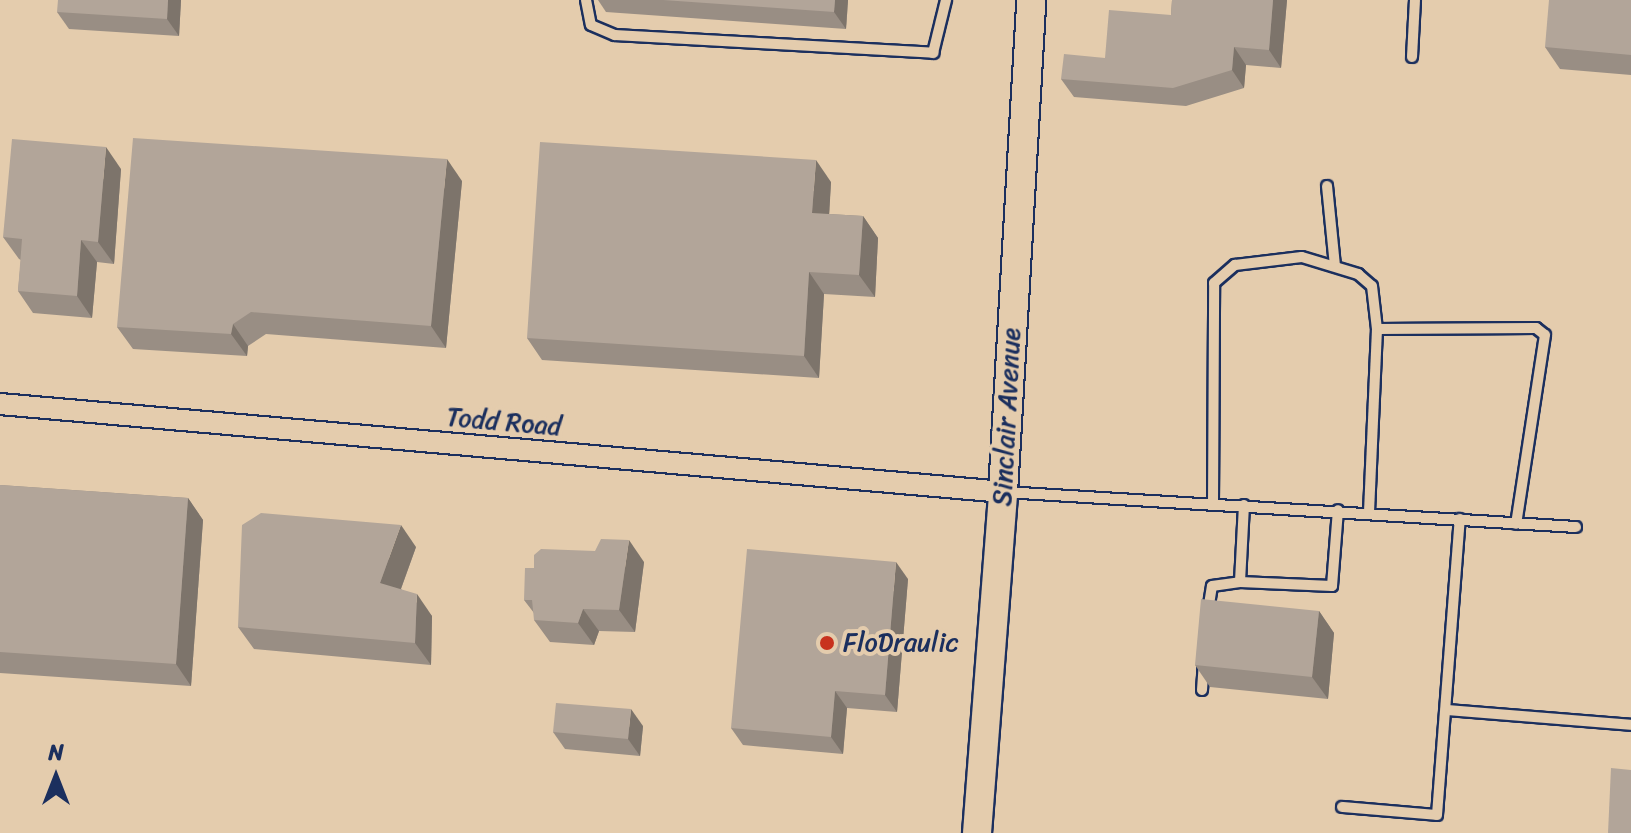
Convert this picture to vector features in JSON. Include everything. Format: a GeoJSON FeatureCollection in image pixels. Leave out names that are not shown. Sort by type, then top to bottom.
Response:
{"type":"FeatureCollection","features":[{"type":"Feature","properties":{"kind":"street","name":"Sinclair Avenue"},"geometry":{"type":"LineString","coordinates":[[977,833],[1003,492],[1031,0]]}},
{"type":"Feature","properties":{"kind":"street","name":"Todd Road"},"geometry":{"type":"LineString","coordinates":[[0,404],[1003,492]]}},
{"type":"Feature","properties":{"kind":"lane"},"geometry":{"type":"LineString","coordinates":[[586,0],[591,25],[615,35],[933,53],[946,0]]}},
{"type":"Feature","properties":{"kind":"lane"},"geometry":{"type":"LineString","coordinates":[[1412,57],[1415,0]]}},
{"type":"Feature","properties":{"kind":"lane"},"geometry":{"type":"LineString","coordinates":[[1327,186],[1335,266]]}},
{"type":"Feature","properties":{"kind":"lane"},"geometry":{"type":"LineString","coordinates":[[1213,504],[1214,283],[1235,265],[1262,259],[1302,257],[1335,266],[1372,286],[1377,329],[1369,512]]}},
{"type":"Feature","properties":{"kind":"lane"},"geometry":{"type":"LineString","coordinates":[[1377,329],[1536,328],[1545,335],[1516,524]]}},
{"type":"Feature","properties":{"kind":"lane"},"geometry":{"type":"LineString","coordinates":[[1003,492],[1338,510],[1576,527]]}},
{"type":"Feature","properties":{"kind":"lane"},"geometry":{"type":"LineString","coordinates":[[1240,582],[1244,505]]}},
{"type":"Feature","properties":{"kind":"lane"},"geometry":{"type":"LineString","coordinates":[[1207,619],[1212,586],[1240,582],[1332,586],[1338,510]]}},
{"type":"Feature","properties":{"kind":"lane"},"geometry":{"type":"LineString","coordinates":[[1342,807],[1437,815],[1460,519]]}},
{"type":"Feature","properties":{"kind":"lane"},"geometry":{"type":"LineString","coordinates":[[1202,690],[1205,645]]}},
{"type":"Feature","properties":{"kind":"lane"},"geometry":{"type":"LineString","coordinates":[[1446,710],[1631,725]]}},
{"type":"Feature","properties":{"kind":"building"},"geometry":{"type":"Polygon","coordinates":[[[58,0],[168,0],[167,19],[57,12],[58,0]]]}},
{"type":"Feature","properties":{"kind":"building"},"geometry":{"type":"Polygon","coordinates":[[[663,0],[835,0],[834,12],[663,0]]]}},
{"type":"Feature","properties":{"kind":"building"},"geometry":{"type":"Polygon","coordinates":[[[1172,0],[1273,0],[1269,50],[1234,47],[1232,70],[1173,88],[1061,79],[1064,54],[1105,58],[1109,10],[1171,15],[1172,0]]]}},
{"type":"Feature","properties":{"kind":"building"},"geometry":{"type":"Polygon","coordinates":[[[1549,0],[1631,0],[1631,55],[1545,47],[1549,0]]]}},
{"type":"Feature","properties":{"kind":"building"},"geometry":{"type":"Polygon","coordinates":[[[133,138],[447,159],[431,326],[251,312],[233,324],[231,334],[117,327],[133,138]]]}},
{"type":"Feature","properties":{"kind":"building"},"geometry":{"type":"Polygon","coordinates":[[[12,139],[106,147],[98,242],[81,240],[77,296],[18,291],[22,239],[3,237],[12,139]]]}},
{"type":"Feature","properties":{"kind":"building"},"geometry":{"type":"Polygon","coordinates":[[[540,142],[816,160],[812,213],[863,216],[859,275],[809,272],[804,356],[527,338],[540,142]]]}},
{"type":"Feature","properties":{"kind":"building"},"geometry":{"type":"Polygon","coordinates":[[[0,485],[188,498],[176,664],[0,652],[0,485]]]}},
{"type":"Feature","properties":{"kind":"building"},"geometry":{"type":"Polygon","coordinates":[[[261,513],[401,525],[380,583],[417,594],[415,643],[238,627],[242,525],[261,513]]]}},
{"type":"Feature","properties":{"kind":"building"},"geometry":{"type":"Polygon","coordinates":[[[601,539],[629,540],[619,610],[583,609],[578,623],[534,620],[532,600],[524,600],[525,568],[534,568],[534,555],[541,549],[595,551],[601,539]]]}},
{"type":"Feature","properties":{"kind":"building","name":"FloDraulic"},"geometry":{"type":"Polygon","coordinates":[[[747,549],[896,562],[885,695],[835,691],[831,737],[731,728],[747,549]]]}},
{"type":"Feature","properties":{"kind":"building"},"geometry":{"type":"Polygon","coordinates":[[[1201,599],[1319,611],[1312,677],[1195,665],[1201,599]]]}},
{"type":"Feature","properties":{"kind":"building"},"geometry":{"type":"Polygon","coordinates":[[[556,703],[631,709],[628,739],[553,732],[556,703]]]}},
{"type":"Feature","properties":{"kind":"building"},"geometry":{"type":"Polygon","coordinates":[[[1611,768],[1631,770],[1631,833],[1608,833],[1611,768]]]}},
{"type":"Feature","properties":{"kind":"place","name":"FloDraulic"},"geometry":{"type":"Point","coordinates":[827,643]}}]}
